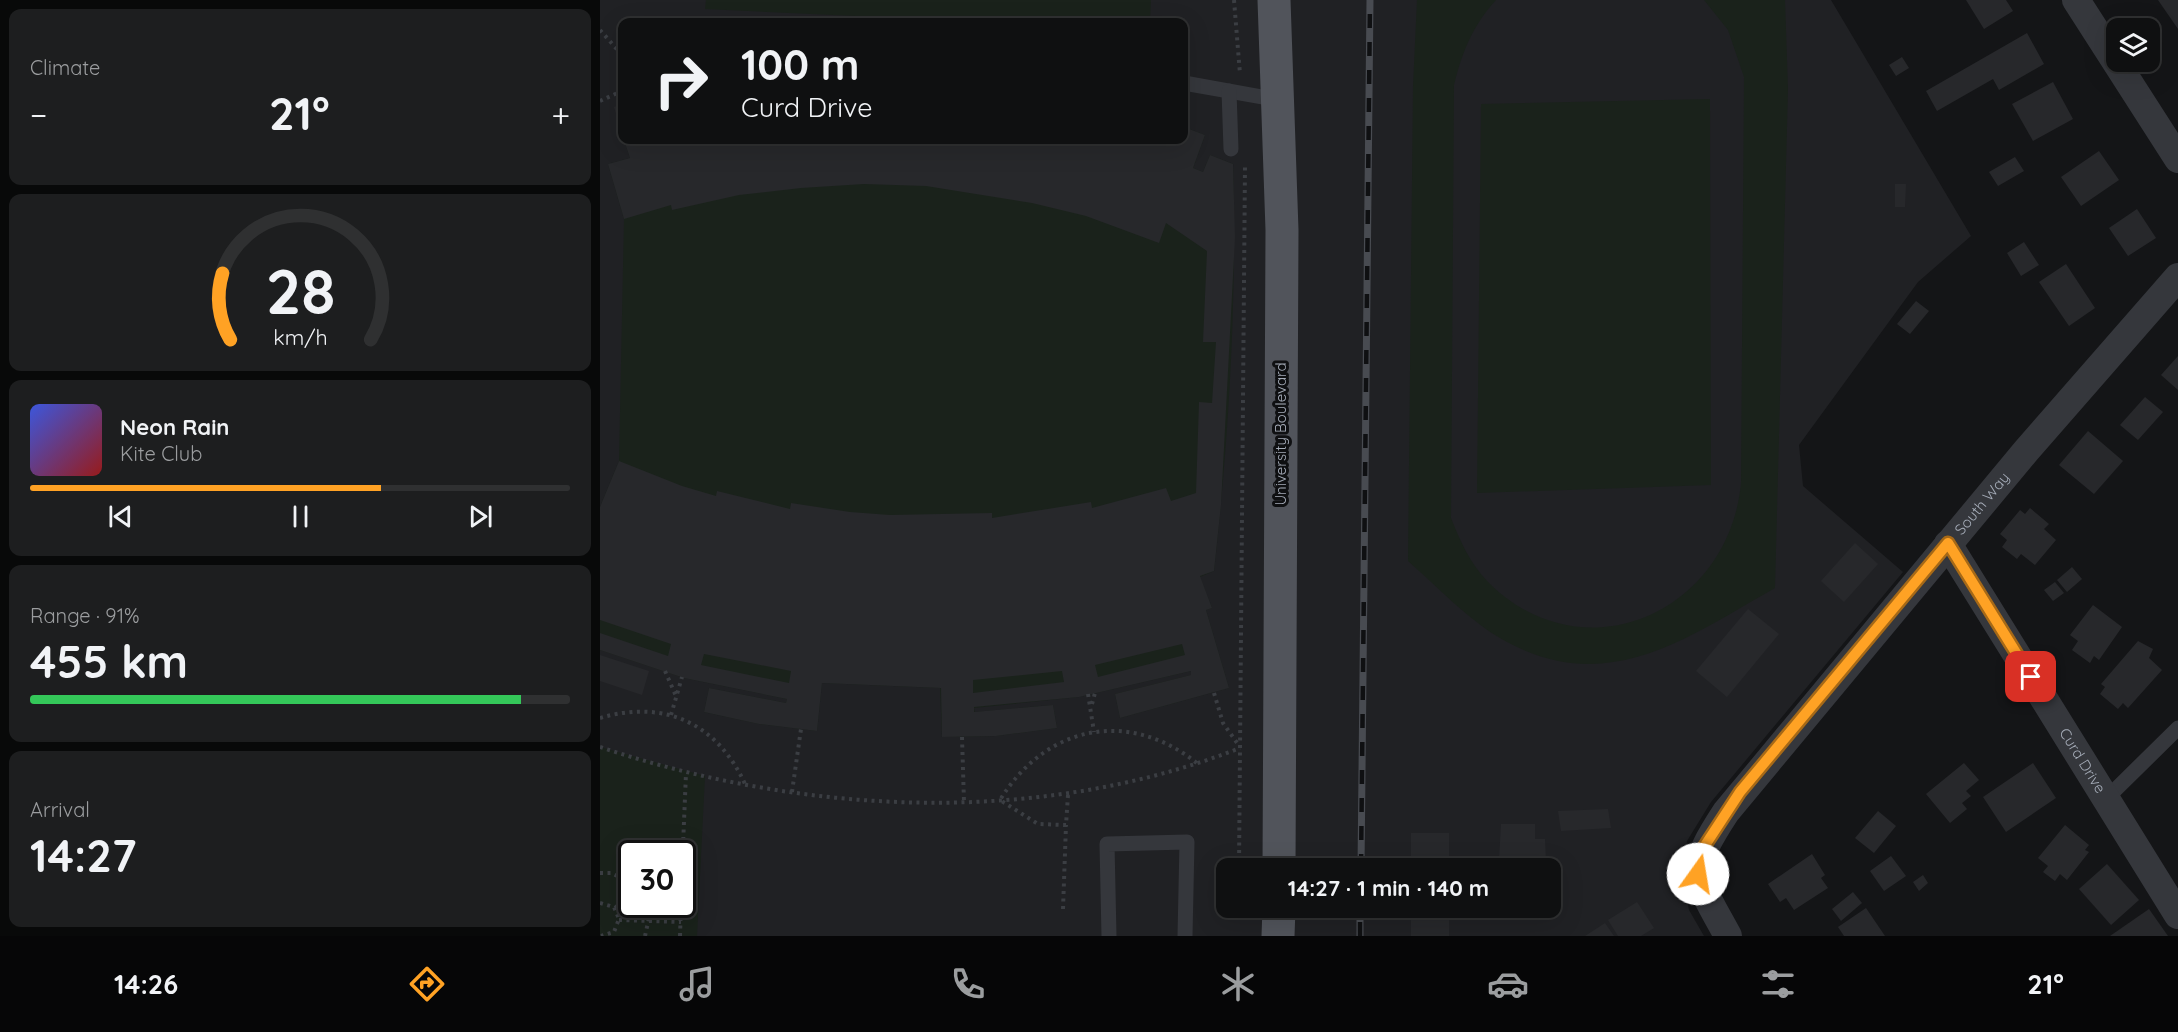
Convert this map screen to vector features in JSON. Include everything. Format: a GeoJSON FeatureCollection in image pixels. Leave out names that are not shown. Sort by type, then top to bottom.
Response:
{"type":"FeatureCollection","features":[{"type":"Feature","properties":{"kind":"main road","name":"University Boulevard"},"geometry":{"type":"LineString","coordinates":[[1274,0],[1282,230],[1279,858]]}},
{"type":"Feature","properties":{"kind":"main road"},"geometry":{"type":"LineString","coordinates":[[1278,936],[1279,918]]}},
{"type":"Feature","properties":{"kind":"street"},"geometry":{"type":"LineString","coordinates":[[2076,0],[2178,159]]}},
{"type":"Feature","properties":{"kind":"street","name":"South Way"},"geometry":{"type":"LineString","coordinates":[[1728,936],[1701,881],[1698,866],[1702,850],[1740,792],[1948,543],[2178,277]]}},
{"type":"Feature","properties":{"kind":"street","name":"Curd Drive"},"geometry":{"type":"LineString","coordinates":[[1948,543],[2178,915]]}},
{"type":"Feature","properties":{"kind":"lane"},"geometry":{"type":"LineString","coordinates":[[1188,83],[1279,100]]}},
{"type":"Feature","properties":{"kind":"lane"},"geometry":{"type":"LineString","coordinates":[[1231,149],[1235,92]]}},
{"type":"Feature","properties":{"kind":"lane"},"geometry":{"type":"LineString","coordinates":[[2106,799],[2178,728]]}},
{"type":"Feature","properties":{"kind":"lane"},"geometry":{"type":"LineString","coordinates":[[1109,936],[1107,844],[1187,842],[1185,936]]}},
{"type":"Feature","properties":{"kind":"path"},"geometry":{"type":"LineString","coordinates":[[1234,0],[1235,92]]}},
{"type":"Feature","properties":{"kind":"path"},"geometry":{"type":"LineString","coordinates":[[600,30],[618,50]]}},
{"type":"Feature","properties":{"kind":"path"},"geometry":{"type":"LineString","coordinates":[[600,100],[618,93]]}},
{"type":"Feature","properties":{"kind":"path"},"geometry":{"type":"LineString","coordinates":[[1239,858],[1245,162]]}},
{"type":"Feature","properties":{"kind":"path"},"geometry":{"type":"LineString","coordinates":[[665,671],[676,697]]}},
{"type":"Feature","properties":{"kind":"path"},"geometry":{"type":"LineString","coordinates":[[671,715],[682,677]]}},
{"type":"Feature","properties":{"kind":"path"},"geometry":{"type":"LineString","coordinates":[[1091,711],[1095,693]]}},
{"type":"Feature","properties":{"kind":"path"},"geometry":{"type":"LineString","coordinates":[[1214,693],[1223,723],[1240,748]]}},
{"type":"Feature","properties":{"kind":"path"},"geometry":{"type":"LineString","coordinates":[[1088,694],[1094,732]]}},
{"type":"Feature","properties":{"kind":"path"},"geometry":{"type":"LineString","coordinates":[[600,718],[633,710],[671,715],[701,729],[715,740],[728,754],[745,784]]}},
{"type":"Feature","properties":{"kind":"path"},"geometry":{"type":"LineString","coordinates":[[792,792],[801,729]]}},
{"type":"Feature","properties":{"kind":"path"},"geometry":{"type":"LineString","coordinates":[[1000,800],[1013,778],[1030,761],[1071,737],[1094,732],[1112,730],[1159,739],[1183,751],[1199,764]]}},
{"type":"Feature","properties":{"kind":"path"},"geometry":{"type":"LineString","coordinates":[[962,737],[964,801]]}},
{"type":"Feature","properties":{"kind":"path"},"geometry":{"type":"LineString","coordinates":[[600,747],[686,773],[745,784],[792,792],[893,801],[1000,800],[1068,795],[1157,777],[1240,748]]}},
{"type":"Feature","properties":{"kind":"path"},"geometry":{"type":"LineString","coordinates":[[683,840],[686,773]]}},
{"type":"Feature","properties":{"kind":"path"},"geometry":{"type":"LineString","coordinates":[[1063,909],[1068,795]]}},
{"type":"Feature","properties":{"kind":"path"},"geometry":{"type":"LineString","coordinates":[[1000,800],[1038,824],[1066,825]]}},
{"type":"Feature","properties":{"kind":"path"},"geometry":{"type":"LineString","coordinates":[[600,873],[611,873],[618,876]]}},
{"type":"Feature","properties":{"kind":"path"},"geometry":{"type":"LineString","coordinates":[[600,903],[615,908]]}},
{"type":"Feature","properties":{"kind":"path"},"geometry":{"type":"LineString","coordinates":[[615,908],[618,905]]}},
{"type":"Feature","properties":{"kind":"path"},"geometry":{"type":"LineString","coordinates":[[614,932],[619,920],[615,908]]}},
{"type":"Feature","properties":{"kind":"path"},"geometry":{"type":"LineString","coordinates":[[645,936],[649,918]]}},
{"type":"Feature","properties":{"kind":"path"},"geometry":{"type":"LineString","coordinates":[[680,936],[681,918]]}},
{"type":"Feature","properties":{"kind":"path"},"geometry":{"type":"LineString","coordinates":[[619,920],[681,922]]}},
{"type":"Feature","properties":{"kind":"path"},"geometry":{"type":"LineString","coordinates":[[600,936],[614,932]]}},
{"type":"Feature","properties":{"kind":"path"},"geometry":{"type":"LineString","coordinates":[[614,932],[618,936]]}},
{"type":"Feature","properties":{"kind":"shaded area"},"geometry":{"type":"Polygon","coordinates":[[[600,0],[1831,0],[1971,236],[1918,282],[1799,445],[1803,486],[1903,572],[1711,802],[1687,841],[1682,872],[1689,910],[1704,936],[600,936],[600,0]]]}},
{"type":"Feature","properties":{"kind":"shaded area"},"geometry":{"type":"Polygon","coordinates":[[[706,0],[1151,0],[1150,18],[900,18],[705,9],[706,0]]]}},
{"type":"Feature","properties":{"kind":"shaded area"},"geometry":{"type":"Polygon","coordinates":[[[1417,0],[1496,0],[1481,19],[1469,40],[1454,85],[1451,518],[1475,567],[1487,581],[1525,610],[1565,625],[1606,627],[1645,617],[1680,597],[1710,567],[1731,529],[1741,483],[1744,77],[1728,30],[1704,0],[1785,0],[1788,89],[1775,588],[1711,625],[1647,654],[1614,662],[1580,664],[1544,657],[1507,642],[1480,625],[1408,561],[1413,86],[1417,0]]]}},
{"type":"Feature","properties":{"kind":"shaded area"},"geometry":{"type":"Polygon","coordinates":[[[1710,99],[1711,485],[1477,493],[1481,104],[1710,99]]]}},
{"type":"Feature","properties":{"kind":"shaded area"},"geometry":{"type":"Polygon","coordinates":[[[1188,129],[1205,135],[1193,168],[1203,172],[1210,155],[1233,164],[1233,317],[1224,470],[1214,571],[1200,577],[1212,608],[1206,610],[1229,688],[1120,718],[1115,694],[1191,675],[1191,671],[1079,697],[974,708],[975,712],[1053,705],[1057,728],[996,736],[942,737],[940,688],[822,683],[817,731],[759,724],[704,712],[709,688],[786,703],[787,699],[684,678],[600,650],[600,507],[619,461],[624,219],[608,164],[630,158],[625,144],[1188,144],[1188,129]]]}},
{"type":"Feature","properties":{"kind":"shaded area"},"geometry":{"type":"Polygon","coordinates":[[[600,747],[705,776],[697,936],[600,936],[600,747]]]}},
{"type":"Feature","properties":{"kind":"building"},"geometry":{"type":"Polygon","coordinates":[[[1966,0],[2006,0],[2013,11],[1984,29],[1966,0]]]}},
{"type":"Feature","properties":{"kind":"building"},"geometry":{"type":"Polygon","coordinates":[[[2158,0],[2178,0],[2178,29],[2158,0]]]}},
{"type":"Feature","properties":{"kind":"building"},"geometry":{"type":"Polygon","coordinates":[[[2027,33],[2044,64],[1999,90],[1993,79],[1937,111],[1926,91],[2027,33]]]}},
{"type":"Feature","properties":{"kind":"building"},"geometry":{"type":"Polygon","coordinates":[[[1902,57],[1909,68],[1896,76],[1889,65],[1902,57]]]}},
{"type":"Feature","properties":{"kind":"building"},"geometry":{"type":"Polygon","coordinates":[[[2053,82],[2073,119],[2033,141],[2012,104],[2053,82]]]}},
{"type":"Feature","properties":{"kind":"building"},"geometry":{"type":"Polygon","coordinates":[[[618,106],[618,120],[614,107],[618,106]]]}},
{"type":"Feature","properties":{"kind":"building"},"geometry":{"type":"Polygon","coordinates":[[[1188,129],[1205,135],[1193,168],[1203,172],[1210,155],[1233,164],[1235,238],[1221,505],[1214,571],[1200,576],[1212,608],[1206,610],[1229,688],[1120,718],[1115,694],[1191,675],[1191,671],[1079,697],[974,707],[974,712],[1053,705],[1057,728],[996,736],[942,737],[941,688],[822,683],[817,731],[759,724],[704,712],[709,688],[786,703],[787,699],[684,678],[600,650],[600,633],[668,656],[671,644],[600,620],[600,507],[619,461],[682,486],[716,496],[717,491],[790,509],[791,503],[850,512],[890,515],[992,513],[992,518],[1091,502],[1092,508],[1166,488],[1171,501],[1196,493],[1199,402],[1212,403],[1216,342],[1203,342],[1207,251],[1166,223],[1159,243],[1086,216],[1032,203],[926,186],[864,184],[739,195],[672,210],[671,205],[624,219],[608,164],[630,158],[625,144],[1188,144],[1188,129]],[[1182,644],[1095,665],[1098,677],[1185,655],[1182,644]],[[704,654],[701,665],[789,683],[791,671],[704,654]],[[1062,671],[973,680],[973,693],[1064,682],[1062,671]]]}},
{"type":"Feature","properties":{"kind":"building"},"geometry":{"type":"Polygon","coordinates":[[[2099,151],[2119,180],[2081,206],[2061,177],[2099,151]]]}},
{"type":"Feature","properties":{"kind":"building"},"geometry":{"type":"Polygon","coordinates":[[[2015,157],[2024,171],[1998,186],[1989,172],[2015,157]]]}},
{"type":"Feature","properties":{"kind":"building"},"geometry":{"type":"Polygon","coordinates":[[[1895,184],[1906,184],[1905,207],[1895,207],[1895,184]]]}},
{"type":"Feature","properties":{"kind":"building"},"geometry":{"type":"Polygon","coordinates":[[[2137,209],[2156,238],[2128,256],[2109,228],[2137,209]]]}},
{"type":"Feature","properties":{"kind":"building"},"geometry":{"type":"Polygon","coordinates":[[[2024,242],[2039,265],[2021,276],[2007,253],[2024,242]]]}},
{"type":"Feature","properties":{"kind":"building"},"geometry":{"type":"Polygon","coordinates":[[[2066,264],[2095,308],[2069,326],[2039,282],[2066,264]]]}},
{"type":"Feature","properties":{"kind":"building"},"geometry":{"type":"Polygon","coordinates":[[[1916,301],[1929,311],[1910,334],[1897,324],[1916,301]]]}},
{"type":"Feature","properties":{"kind":"building"},"geometry":{"type":"Polygon","coordinates":[[[2178,356],[2178,390],[2161,375],[2178,356]]]}},
{"type":"Feature","properties":{"kind":"building"},"geometry":{"type":"Polygon","coordinates":[[[2145,397],[2163,412],[2138,440],[2120,425],[2145,397]]]}},
{"type":"Feature","properties":{"kind":"building"},"geometry":{"type":"Polygon","coordinates":[[[2088,431],[2123,461],[2094,494],[2059,465],[2088,431]]]}},
{"type":"Feature","properties":{"kind":"building"},"geometry":{"type":"Polygon","coordinates":[[[2030,508],[2049,524],[2044,529],[2056,540],[2035,565],[2021,554],[2017,559],[2002,547],[2007,540],[2000,534],[2020,510],[2025,514],[2030,508]]]}},
{"type":"Feature","properties":{"kind":"building"},"geometry":{"type":"Polygon","coordinates":[[[1855,543],[1878,564],[1844,602],[1821,581],[1855,543]]]}},
{"type":"Feature","properties":{"kind":"building"},"geometry":{"type":"Polygon","coordinates":[[[2072,567],[2082,579],[2067,592],[2057,580],[2072,567]]]}},
{"type":"Feature","properties":{"kind":"building"},"geometry":{"type":"Polygon","coordinates":[[[2055,582],[2064,593],[2053,601],[2044,590],[2055,582]]]}},
{"type":"Feature","properties":{"kind":"building"},"geometry":{"type":"Polygon","coordinates":[[[2093,605],[2122,627],[2099,660],[2094,656],[2090,663],[2072,650],[2078,641],[2070,635],[2093,605]]]}},
{"type":"Feature","properties":{"kind":"building"},"geometry":{"type":"Polygon","coordinates":[[[1748,609],[1779,634],[1727,697],[1696,671],[1748,609]]]}},
{"type":"Feature","properties":{"kind":"building"},"geometry":{"type":"Polygon","coordinates":[[[2138,641],[2153,649],[2149,658],[2162,670],[2128,708],[2123,703],[2118,709],[2100,694],[2105,687],[2101,684],[2138,641]]]}},
{"type":"Feature","properties":{"kind":"building"},"geometry":{"type":"Polygon","coordinates":[[[600,655],[649,671],[642,695],[600,681],[600,655]]]}},
{"type":"Feature","properties":{"kind":"building"},"geometry":{"type":"Polygon","coordinates":[[[1964,763],[1979,780],[1966,791],[1971,796],[1962,803],[1967,809],[1950,823],[1926,794],[1964,763]]]}},
{"type":"Feature","properties":{"kind":"building"},"geometry":{"type":"Polygon","coordinates":[[[2033,763],[2056,798],[2006,832],[1983,797],[2033,763]]]}},
{"type":"Feature","properties":{"kind":"building"},"geometry":{"type":"Polygon","coordinates":[[[1608,809],[1611,828],[1561,831],[1558,811],[1608,809]]]}},
{"type":"Feature","properties":{"kind":"building"},"geometry":{"type":"Polygon","coordinates":[[[1878,811],[1896,826],[1874,853],[1855,838],[1878,811]]]}},
{"type":"Feature","properties":{"kind":"building"},"geometry":{"type":"Polygon","coordinates":[[[1501,824],[1535,824],[1535,839],[1545,839],[1546,858],[1499,858],[1501,824]]]}},
{"type":"Feature","properties":{"kind":"building"},"geometry":{"type":"Polygon","coordinates":[[[2065,825],[2089,845],[2085,850],[2089,852],[2067,880],[2060,874],[2055,881],[2043,872],[2048,866],[2038,858],[2065,825]]]}},
{"type":"Feature","properties":{"kind":"building"},"geometry":{"type":"Polygon","coordinates":[[[1411,833],[1449,833],[1449,858],[1411,858],[1411,833]]]}},
{"type":"Feature","properties":{"kind":"building"},"geometry":{"type":"Polygon","coordinates":[[[1812,854],[1825,875],[1821,878],[1828,888],[1794,910],[1786,898],[1780,902],[1768,884],[1812,854]]]}},
{"type":"Feature","properties":{"kind":"building"},"geometry":{"type":"Polygon","coordinates":[[[1891,856],[1906,876],[1884,891],[1870,871],[1891,856]]]}},
{"type":"Feature","properties":{"kind":"building"},"geometry":{"type":"Polygon","coordinates":[[[2107,864],[2139,900],[2111,925],[2079,889],[2107,864]]]}},
{"type":"Feature","properties":{"kind":"building"},"geometry":{"type":"Polygon","coordinates":[[[1923,875],[1928,883],[1919,891],[1913,882],[1923,875]]]}},
{"type":"Feature","properties":{"kind":"building"},"geometry":{"type":"Polygon","coordinates":[[[1853,892],[1862,903],[1841,921],[1832,909],[1853,892]]]}},
{"type":"Feature","properties":{"kind":"building"},"geometry":{"type":"Polygon","coordinates":[[[1637,902],[1654,928],[1641,936],[1618,936],[1608,920],[1637,902]]]}},
{"type":"Feature","properties":{"kind":"building"},"geometry":{"type":"Polygon","coordinates":[[[1866,908],[1885,936],[1844,936],[1838,927],[1866,908]]]}},
{"type":"Feature","properties":{"kind":"building"},"geometry":{"type":"Polygon","coordinates":[[[2149,909],[2168,936],[2110,936],[2149,909]]]}},
{"type":"Feature","properties":{"kind":"building"},"geometry":{"type":"Polygon","coordinates":[[[1411,918],[1449,918],[1449,936],[1411,936],[1411,918]]]}},
{"type":"Feature","properties":{"kind":"building"},"geometry":{"type":"Polygon","coordinates":[[[1605,923],[1614,936],[1585,936],[1605,923]]]}},
{"type":"Feature","properties":{"kind":"railway"},"geometry":{"type":"LineString","coordinates":[[1361,858],[1370,0]]}},
{"type":"Feature","properties":{"kind":"railway"},"geometry":{"type":"LineString","coordinates":[[1360,918],[1360,936]]}},
{"type":"Feature","properties":{"kind":"route"},"geometry":{"type":"LineString","coordinates":[[1698,874],[1702,850],[1740,792],[1898,606],[1948,543],[2031,677]]}}]}
